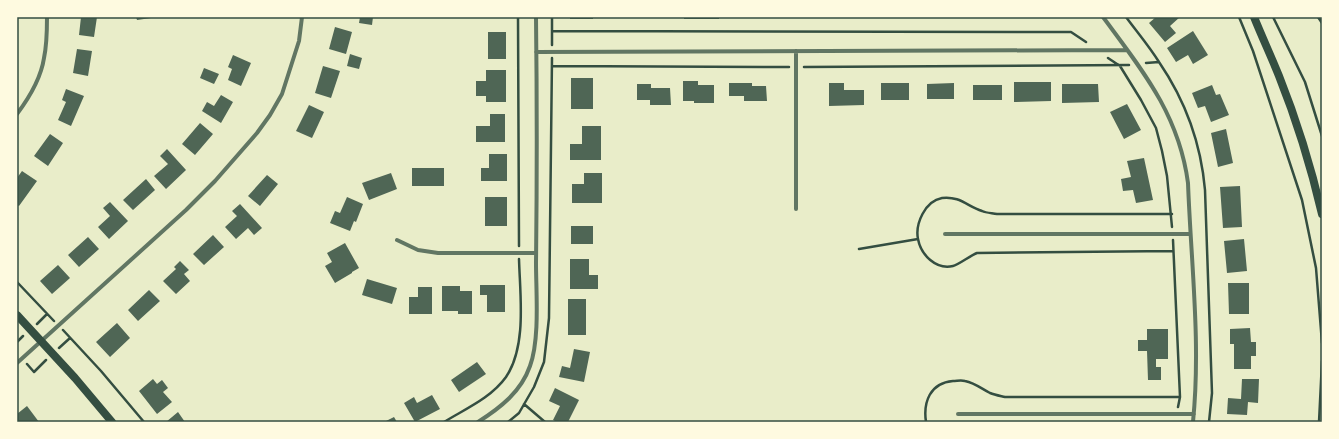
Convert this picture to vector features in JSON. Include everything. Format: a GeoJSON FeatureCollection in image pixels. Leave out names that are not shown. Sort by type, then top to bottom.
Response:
{"type":"FeatureCollection","features":[{"type":"Feature","properties":{"kind":"main road"},"geometry":{"type":"LineString","coordinates":[[1254,17],[1292,109],[1314,181],[1322,214]]}},
{"type":"Feature","properties":{"kind":"main road"},"geometry":{"type":"LineString","coordinates":[[17,315],[112,422]]}},
{"type":"Feature","properties":{"kind":"street"},"geometry":{"type":"LineString","coordinates":[[17,114],[32,91],[41,69],[44,58],[47,17]]}},
{"type":"Feature","properties":{"kind":"street"},"geometry":{"type":"LineString","coordinates":[[17,364],[186,210],[215,181],[257,133],[270,115],[282,94],[299,41],[302,17]]}},
{"type":"Feature","properties":{"kind":"street"},"geometry":{"type":"LineString","coordinates":[[478,422],[493,413],[510,399],[522,383],[530,366],[535,339],[536,17]]}},
{"type":"Feature","properties":{"kind":"street"},"geometry":{"type":"LineString","coordinates":[[1103,17],[1153,87],[1180,143],[1185,162],[1188,183],[1196,333],[1193,422]]}},
{"type":"Feature","properties":{"kind":"street"},"geometry":{"type":"LineString","coordinates":[[536,52],[1127,50]]}},
{"type":"Feature","properties":{"kind":"street"},"geometry":{"type":"LineString","coordinates":[[796,51],[796,209]]}},
{"type":"Feature","properties":{"kind":"street"},"geometry":{"type":"LineString","coordinates":[[945,234],[1190,234]]}},
{"type":"Feature","properties":{"kind":"street"},"geometry":{"type":"LineString","coordinates":[[397,240],[418,250],[438,253],[536,253]]}},
{"type":"Feature","properties":{"kind":"street"},"geometry":{"type":"LineString","coordinates":[[958,414],[1194,414]]}},
{"type":"Feature","properties":{"kind":"path"},"geometry":{"type":"LineString","coordinates":[[444,422],[480,400],[506,377],[514,360],[520,338],[518,17]]}},
{"type":"Feature","properties":{"kind":"path"},"geometry":{"type":"LineString","coordinates":[[552,17],[552,31],[1071,32]]}},
{"type":"Feature","properties":{"kind":"path"},"geometry":{"type":"LineString","coordinates":[[1126,17],[1159,62],[1187,112],[1203,166],[1206,190],[1212,393],[1209,422]]}},
{"type":"Feature","properties":{"kind":"path"},"geometry":{"type":"LineString","coordinates":[[1238,17],[1253,51],[1302,200],[1316,268],[1322,343]]}},
{"type":"Feature","properties":{"kind":"path"},"geometry":{"type":"LineString","coordinates":[[1273,17],[1305,82],[1322,136]]}},
{"type":"Feature","properties":{"kind":"path"},"geometry":{"type":"LineString","coordinates":[[1318,17],[1322,23]]}},
{"type":"Feature","properties":{"kind":"path"},"geometry":{"type":"LineString","coordinates":[[508,422],[519,413],[534,387],[544,362],[549,318],[552,66],[1120,66],[1156,128],[1167,176],[1172,214]]}},
{"type":"Feature","properties":{"kind":"path"},"geometry":{"type":"LineString","coordinates":[[859,249],[918,239]]}},
{"type":"Feature","properties":{"kind":"path"},"geometry":{"type":"LineString","coordinates":[[926,422],[925,413],[927,400],[936,386],[948,382],[964,381],[977,385],[990,393],[1006,397],[1180,397],[1173,251]]}},
{"type":"Feature","properties":{"kind":"path"},"geometry":{"type":"LineString","coordinates":[[17,282],[47,314]]}},
{"type":"Feature","properties":{"kind":"path"},"geometry":{"type":"LineString","coordinates":[[70,338],[101,371],[144,422]]}},
{"type":"Feature","properties":{"kind":"path"},"geometry":{"type":"LineString","coordinates":[[1319,422],[1322,360]]}},
{"type":"Feature","properties":{"kind":"path"},"geometry":{"type":"LineString","coordinates":[[524,404],[545,422]]}},
{"type":"Feature","properties":{"kind":"building"},"geometry":{"type":"Polygon","coordinates":[[[81,17],[97,17],[94,37],[79,35],[81,17]]]}},
{"type":"Feature","properties":{"kind":"building"},"geometry":{"type":"Polygon","coordinates":[[[136,17],[151,17],[151,18],[137,20],[136,17]]]}},
{"type":"Feature","properties":{"kind":"building"},"geometry":{"type":"Polygon","coordinates":[[[360,17],[373,17],[372,25],[359,23],[360,17]]]}},
{"type":"Feature","properties":{"kind":"building"},"geometry":{"type":"Polygon","coordinates":[[[570,17],[593,17],[593,19],[570,19],[570,17]]]}},
{"type":"Feature","properties":{"kind":"building"},"geometry":{"type":"Polygon","coordinates":[[[684,17],[719,17],[719,19],[684,19],[684,17]]]}},
{"type":"Feature","properties":{"kind":"building"},"geometry":{"type":"Polygon","coordinates":[[[1156,17],[1180,17],[1170,26],[1176,33],[1165,42],[1149,23],[1156,17]]]}},
{"type":"Feature","properties":{"kind":"building"},"geometry":{"type":"Polygon","coordinates":[[[335,27],[352,32],[346,54],[329,49],[335,27]]]}},
{"type":"Feature","properties":{"kind":"building"},"geometry":{"type":"Polygon","coordinates":[[[1193,31],[1208,55],[1193,64],[1188,55],[1176,62],[1167,48],[1193,31]]]}},
{"type":"Feature","properties":{"kind":"building"},"geometry":{"type":"Polygon","coordinates":[[[488,32],[506,32],[506,59],[488,59],[488,32]]]}},
{"type":"Feature","properties":{"kind":"building"},"geometry":{"type":"Polygon","coordinates":[[[77,49],[92,51],[88,76],[73,73],[77,49]]]}},
{"type":"Feature","properties":{"kind":"building"},"geometry":{"type":"Polygon","coordinates":[[[350,54],[362,58],[359,69],[347,66],[350,54]]]}},
{"type":"Feature","properties":{"kind":"building"},"geometry":{"type":"Polygon","coordinates":[[[233,55],[251,63],[241,86],[228,80],[232,69],[228,67],[233,55]]]}},
{"type":"Feature","properties":{"kind":"building"},"geometry":{"type":"Polygon","coordinates":[[[323,66],[340,71],[331,98],[315,93],[323,66]]]}},
{"type":"Feature","properties":{"kind":"building"},"geometry":{"type":"Polygon","coordinates":[[[204,68],[219,74],[214,84],[200,78],[204,68]]]}},
{"type":"Feature","properties":{"kind":"building"},"geometry":{"type":"Polygon","coordinates":[[[486,70],[506,70],[506,102],[486,102],[486,96],[476,96],[476,81],[486,81],[486,70]]]}},
{"type":"Feature","properties":{"kind":"building"},"geometry":{"type":"Polygon","coordinates":[[[571,78],[593,78],[593,109],[571,109],[571,78]]]}},
{"type":"Feature","properties":{"kind":"building"},"geometry":{"type":"Polygon","coordinates":[[[683,81],[698,81],[698,85],[714,85],[714,103],[694,103],[694,101],[683,101],[683,81]]]}},
{"type":"Feature","properties":{"kind":"building"},"geometry":{"type":"Polygon","coordinates":[[[1014,82],[1051,82],[1051,101],[1014,102],[1014,82]]]}},
{"type":"Feature","properties":{"kind":"building"},"geometry":{"type":"Polygon","coordinates":[[[729,83],[752,83],[752,86],[766,86],[767,101],[744,101],[744,96],[729,96],[729,83]]]}},
{"type":"Feature","properties":{"kind":"building"},"geometry":{"type":"Polygon","coordinates":[[[829,83],[844,83],[844,90],[864,90],[864,105],[829,106],[829,83]]]}},
{"type":"Feature","properties":{"kind":"building"},"geometry":{"type":"Polygon","coordinates":[[[881,83],[909,83],[909,100],[881,100],[881,83]]]}},
{"type":"Feature","properties":{"kind":"building"},"geometry":{"type":"Polygon","coordinates":[[[954,83],[954,99],[927,99],[927,84],[954,83]]]}},
{"type":"Feature","properties":{"kind":"building"},"geometry":{"type":"Polygon","coordinates":[[[637,84],[651,84],[651,88],[670,88],[671,105],[650,105],[650,100],[637,100],[637,84]]]}},
{"type":"Feature","properties":{"kind":"building"},"geometry":{"type":"Polygon","coordinates":[[[1062,84],[1098,84],[1099,102],[1062,103],[1062,84]]]}},
{"type":"Feature","properties":{"kind":"building"},"geometry":{"type":"Polygon","coordinates":[[[973,85],[1002,85],[1002,100],[973,100],[973,85]]]}},
{"type":"Feature","properties":{"kind":"building"},"geometry":{"type":"Polygon","coordinates":[[[1212,85],[1216,95],[1220,94],[1229,115],[1211,122],[1205,106],[1198,108],[1192,93],[1212,85]]]}},
{"type":"Feature","properties":{"kind":"building"},"geometry":{"type":"Polygon","coordinates":[[[66,89],[84,96],[71,126],[58,120],[66,102],[62,100],[66,89]]]}},
{"type":"Feature","properties":{"kind":"building"},"geometry":{"type":"Polygon","coordinates":[[[221,95],[233,102],[221,123],[202,111],[207,102],[214,106],[221,95]]]}},
{"type":"Feature","properties":{"kind":"building"},"geometry":{"type":"Polygon","coordinates":[[[1127,104],[1141,130],[1124,139],[1110,112],[1127,104]]]}},
{"type":"Feature","properties":{"kind":"building"},"geometry":{"type":"Polygon","coordinates":[[[309,105],[324,112],[312,138],[296,131],[309,105]]]}},
{"type":"Feature","properties":{"kind":"building"},"geometry":{"type":"Polygon","coordinates":[[[490,114],[505,114],[505,142],[476,142],[476,126],[490,126],[490,114]]]}},
{"type":"Feature","properties":{"kind":"building"},"geometry":{"type":"Polygon","coordinates":[[[200,123],[213,134],[195,155],[182,144],[200,123]]]}},
{"type":"Feature","properties":{"kind":"building"},"geometry":{"type":"Polygon","coordinates":[[[582,126],[601,126],[601,160],[570,160],[570,144],[582,144],[582,126]]]}},
{"type":"Feature","properties":{"kind":"building"},"geometry":{"type":"Polygon","coordinates":[[[1226,129],[1233,163],[1218,167],[1211,133],[1226,129]]]}},
{"type":"Feature","properties":{"kind":"building"},"geometry":{"type":"Polygon","coordinates":[[[50,134],[63,143],[48,166],[34,156],[50,134]]]}},
{"type":"Feature","properties":{"kind":"building"},"geometry":{"type":"Polygon","coordinates":[[[167,149],[186,170],[166,189],[154,176],[168,164],[160,156],[167,149]]]}},
{"type":"Feature","properties":{"kind":"building"},"geometry":{"type":"Polygon","coordinates":[[[489,154],[507,154],[507,181],[481,181],[481,168],[489,168],[489,154]]]}},
{"type":"Feature","properties":{"kind":"building"},"geometry":{"type":"Polygon","coordinates":[[[1144,158],[1153,200],[1136,203],[1133,190],[1123,191],[1121,179],[1131,177],[1127,161],[1144,158]]]}},
{"type":"Feature","properties":{"kind":"building"},"geometry":{"type":"Polygon","coordinates":[[[412,168],[444,168],[444,186],[412,186],[412,168]]]}},
{"type":"Feature","properties":{"kind":"building"},"geometry":{"type":"Polygon","coordinates":[[[22,171],[37,181],[19,206],[17,205],[17,178],[22,171]]]}},
{"type":"Feature","properties":{"kind":"building"},"geometry":{"type":"Polygon","coordinates":[[[391,173],[397,189],[369,200],[362,183],[391,173]]]}},
{"type":"Feature","properties":{"kind":"building"},"geometry":{"type":"Polygon","coordinates":[[[584,173],[602,173],[602,203],[572,203],[572,184],[584,184],[584,173]]]}},
{"type":"Feature","properties":{"kind":"building"},"geometry":{"type":"Polygon","coordinates":[[[267,175],[278,184],[260,206],[248,196],[267,175]]]}},
{"type":"Feature","properties":{"kind":"building"},"geometry":{"type":"Polygon","coordinates":[[[146,179],[155,190],[133,210],[123,200],[146,179]]]}},
{"type":"Feature","properties":{"kind":"building"},"geometry":{"type":"Polygon","coordinates":[[[1240,186],[1242,227],[1223,228],[1220,187],[1240,186]]]}},
{"type":"Feature","properties":{"kind":"building"},"geometry":{"type":"Polygon","coordinates":[[[347,197],[363,204],[356,222],[354,221],[350,231],[330,223],[335,211],[340,213],[347,197]]]}},
{"type":"Feature","properties":{"kind":"building"},"geometry":{"type":"Polygon","coordinates":[[[485,197],[507,197],[507,226],[485,226],[485,197]]]}},
{"type":"Feature","properties":{"kind":"building"},"geometry":{"type":"Polygon","coordinates":[[[110,202],[128,221],[109,239],[98,227],[110,216],[103,208],[110,202]]]}},
{"type":"Feature","properties":{"kind":"building"},"geometry":{"type":"Polygon","coordinates":[[[240,204],[262,228],[254,235],[248,228],[236,239],[225,227],[237,216],[232,211],[240,204]]]}},
{"type":"Feature","properties":{"kind":"building"},"geometry":{"type":"Polygon","coordinates":[[[571,226],[593,226],[593,244],[571,244],[571,226]]]}},
{"type":"Feature","properties":{"kind":"building"},"geometry":{"type":"Polygon","coordinates":[[[213,235],[224,247],[204,265],[193,254],[213,235]]]}},
{"type":"Feature","properties":{"kind":"building"},"geometry":{"type":"Polygon","coordinates":[[[88,237],[99,249],[79,267],[68,255],[88,237]]]}},
{"type":"Feature","properties":{"kind":"building"},"geometry":{"type":"Polygon","coordinates":[[[1244,239],[1247,271],[1227,273],[1224,241],[1244,239]]]}},
{"type":"Feature","properties":{"kind":"building"},"geometry":{"type":"Polygon","coordinates":[[[345,243],[359,268],[335,283],[325,266],[332,262],[327,253],[345,243]]]}},
{"type":"Feature","properties":{"kind":"building"},"geometry":{"type":"Polygon","coordinates":[[[570,259],[589,259],[589,275],[598,275],[598,289],[570,289],[570,259]]]}},
{"type":"Feature","properties":{"kind":"building"},"geometry":{"type":"Polygon","coordinates":[[[180,261],[189,270],[184,274],[190,281],[176,294],[163,281],[176,269],[174,267],[180,261]]]}},
{"type":"Feature","properties":{"kind":"building"},"geometry":{"type":"Polygon","coordinates":[[[58,265],[70,278],[52,294],[40,281],[58,265]]]}},
{"type":"Feature","properties":{"kind":"building"},"geometry":{"type":"Polygon","coordinates":[[[367,279],[397,288],[392,304],[362,295],[367,279]]]}},
{"type":"Feature","properties":{"kind":"building"},"geometry":{"type":"Polygon","coordinates":[[[1228,283],[1249,283],[1249,314],[1229,314],[1228,283]]]}},
{"type":"Feature","properties":{"kind":"building"},"geometry":{"type":"Polygon","coordinates":[[[480,285],[505,285],[505,312],[487,312],[487,295],[480,295],[480,285]]]}},
{"type":"Feature","properties":{"kind":"building"},"geometry":{"type":"Polygon","coordinates":[[[442,286],[460,286],[460,291],[472,291],[472,314],[458,314],[458,311],[442,311],[442,286]]]}},
{"type":"Feature","properties":{"kind":"building"},"geometry":{"type":"Polygon","coordinates":[[[418,287],[432,287],[432,314],[409,314],[409,297],[418,297],[418,287]]]}},
{"type":"Feature","properties":{"kind":"building"},"geometry":{"type":"Polygon","coordinates":[[[149,290],[160,301],[138,321],[128,310],[149,290]]]}},
{"type":"Feature","properties":{"kind":"building"},"geometry":{"type":"Polygon","coordinates":[[[568,299],[586,299],[586,335],[568,335],[568,299]]]}},
{"type":"Feature","properties":{"kind":"building"},"geometry":{"type":"Polygon","coordinates":[[[117,323],[130,338],[110,357],[96,342],[117,323]]]}},
{"type":"Feature","properties":{"kind":"building"},"geometry":{"type":"Polygon","coordinates":[[[1250,328],[1251,342],[1256,342],[1256,356],[1251,356],[1251,369],[1234,369],[1234,344],[1230,344],[1230,329],[1250,328]]]}},
{"type":"Feature","properties":{"kind":"building"},"geometry":{"type":"Polygon","coordinates":[[[1147,329],[1168,329],[1168,359],[1156,359],[1156,367],[1161,367],[1161,380],[1148,380],[1147,351],[1138,351],[1138,340],[1147,340],[1147,329]]]}},
{"type":"Feature","properties":{"kind":"building"},"geometry":{"type":"Polygon","coordinates":[[[574,349],[590,352],[584,382],[559,377],[562,366],[570,368],[574,349]]]}},
{"type":"Feature","properties":{"kind":"building"},"geometry":{"type":"Polygon","coordinates":[[[477,362],[486,374],[459,392],[451,380],[477,362]]]}},
{"type":"Feature","properties":{"kind":"building"},"geometry":{"type":"Polygon","coordinates":[[[153,379],[157,384],[162,380],[168,388],[163,392],[172,402],[157,414],[139,391],[153,379]]]}},
{"type":"Feature","properties":{"kind":"building"},"geometry":{"type":"Polygon","coordinates":[[[1242,379],[1259,379],[1258,403],[1248,402],[1247,415],[1227,414],[1228,398],[1241,399],[1242,379]]]}},
{"type":"Feature","properties":{"kind":"building"},"geometry":{"type":"Polygon","coordinates":[[[555,388],[579,400],[568,422],[557,422],[553,420],[560,406],[549,401],[555,388]]]}},
{"type":"Feature","properties":{"kind":"building"},"geometry":{"type":"Polygon","coordinates":[[[432,395],[440,409],[415,422],[404,403],[414,397],[417,403],[432,395]]]}},
{"type":"Feature","properties":{"kind":"building"},"geometry":{"type":"Polygon","coordinates":[[[27,406],[39,422],[17,422],[17,414],[27,406]]]}},
{"type":"Feature","properties":{"kind":"building"},"geometry":{"type":"Polygon","coordinates":[[[178,412],[185,422],[166,422],[178,412]]]}},
{"type":"Feature","properties":{"kind":"building"},"geometry":{"type":"Polygon","coordinates":[[[394,417],[397,422],[384,422],[394,417]]]}}]}
